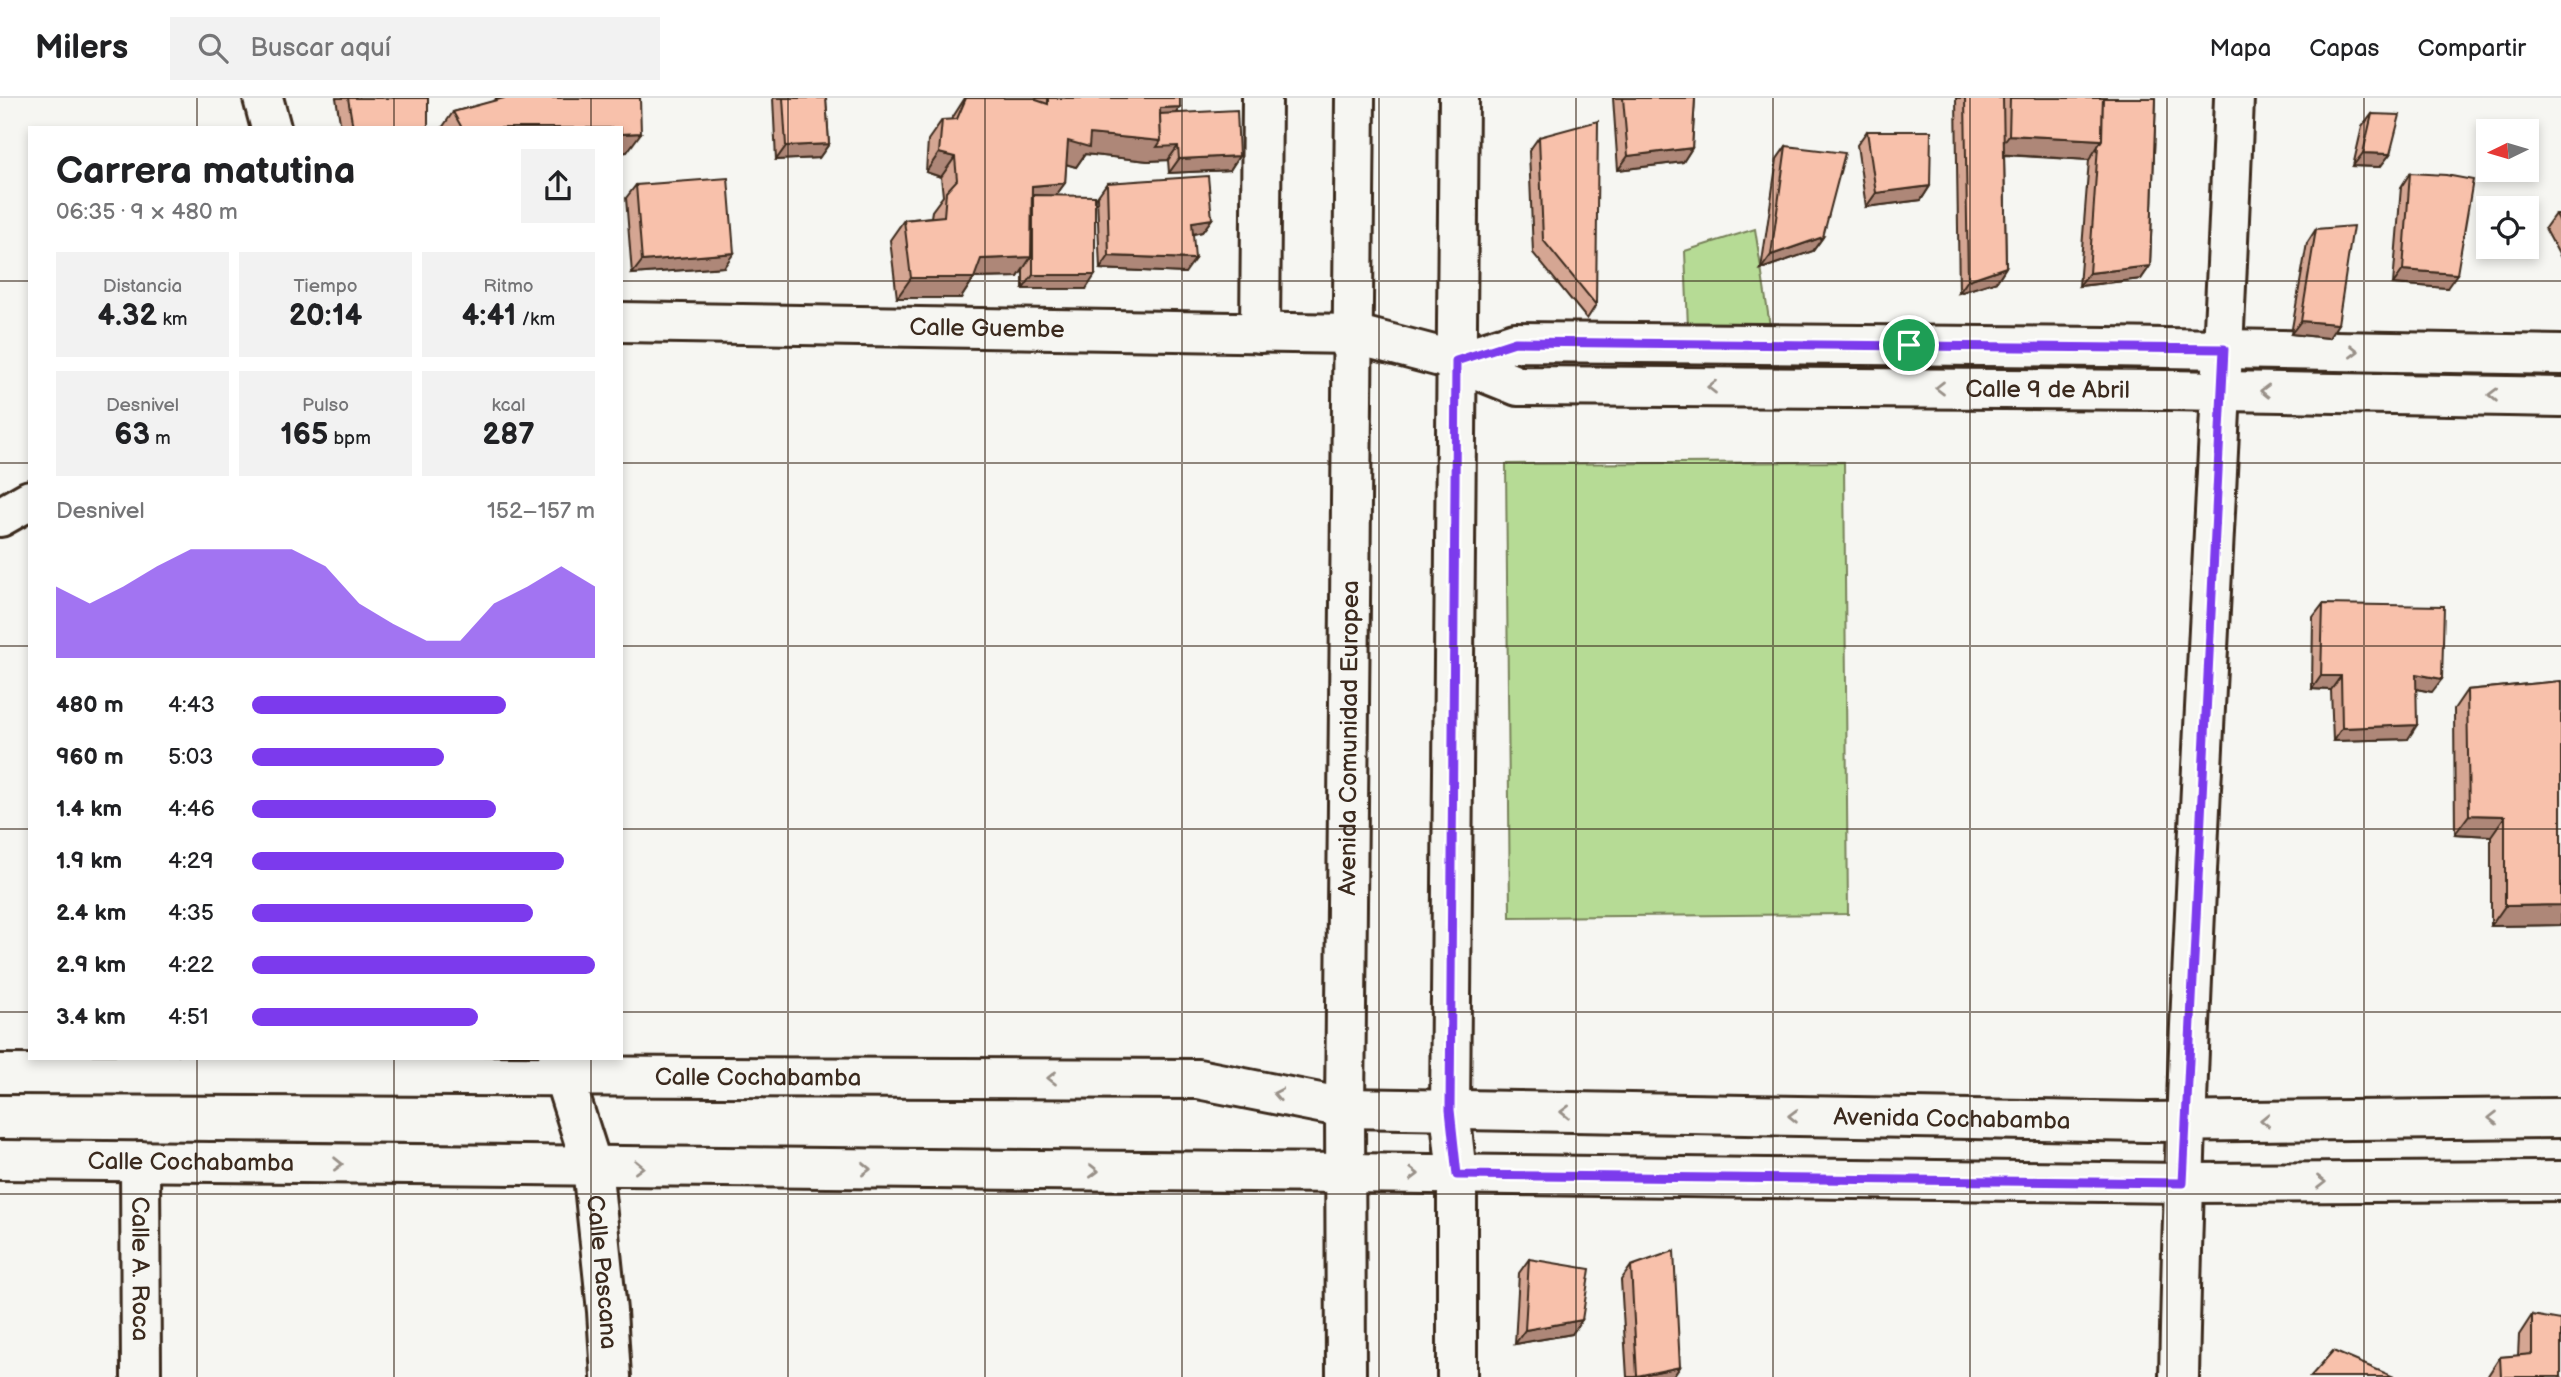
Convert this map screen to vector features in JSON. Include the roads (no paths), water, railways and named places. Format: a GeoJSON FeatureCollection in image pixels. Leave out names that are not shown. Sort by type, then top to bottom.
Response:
{"type":"FeatureCollection","features":[{"type":"Feature","properties":{"kind":"main road"},"geometry":{"type":"LineString","coordinates":[[263,98],[270,126]]}},
{"type":"Feature","properties":{"kind":"main road"},"geometry":{"type":"LineString","coordinates":[[1260,333],[1262,98]]}},
{"type":"Feature","properties":{"kind":"main road","name":"Avenida Comunidad Europea"},"geometry":{"type":"LineString","coordinates":[[1346,1377],[1345,1108],[1355,98]]}},
{"type":"Feature","properties":{"kind":"main road"},"geometry":{"type":"LineString","coordinates":[[1457,1377],[1475,1175],[1450,1110],[1459,98]]}},
{"type":"Feature","properties":{"kind":"main road"},"geometry":{"type":"LineString","coordinates":[[2179,1377],[2183,1183],[2234,98]]}},
{"type":"Feature","properties":{"kind":"main road","name":"Calle Guembe"},"geometry":{"type":"LineString","coordinates":[[623,322],[1353,334]]}},
{"type":"Feature","properties":{"kind":"main road","name":"Calle 9 de Abril"},"geometry":{"type":"LineString","coordinates":[[1353,334],[1456,361],[1518,386],[2222,390],[2561,397]]}},
{"type":"Feature","properties":{"kind":"main road","name":"Calle 9 de Abril"},"geometry":{"type":"LineString","coordinates":[[1456,361],[1515,342],[2561,355]]}},
{"type":"Feature","properties":{"kind":"main road"},"geometry":{"type":"LineString","coordinates":[[0,517],[28,501]]}},
{"type":"Feature","properties":{"kind":"main road","name":"Calle Cochabamba"},"geometry":{"type":"LineString","coordinates":[[0,1074],[560,1067],[1198,1079],[1345,1108]]}},
{"type":"Feature","properties":{"kind":"main road","name":"Calle Pascana"},"geometry":{"type":"LineString","coordinates":[[560,1067],[592,1166],[611,1377]]}},
{"type":"Feature","properties":{"kind":"main road","name":"Avenida Cochabamba"},"geometry":{"type":"LineString","coordinates":[[1345,1108],[2186,1121],[2561,1118]]}},
{"type":"Feature","properties":{"kind":"main road","name":"Calle Cochabamba"},"geometry":{"type":"LineString","coordinates":[[0,1160],[1475,1175]]}},
{"type":"Feature","properties":{"kind":"main road","name":"Calle A. Roca"},"geometry":{"type":"LineString","coordinates":[[140,1161],[141,1377]]}},
{"type":"Feature","properties":{"kind":"main road"},"geometry":{"type":"LineString","coordinates":[[1475,1175],[2183,1183],[2561,1181]]}}]}
